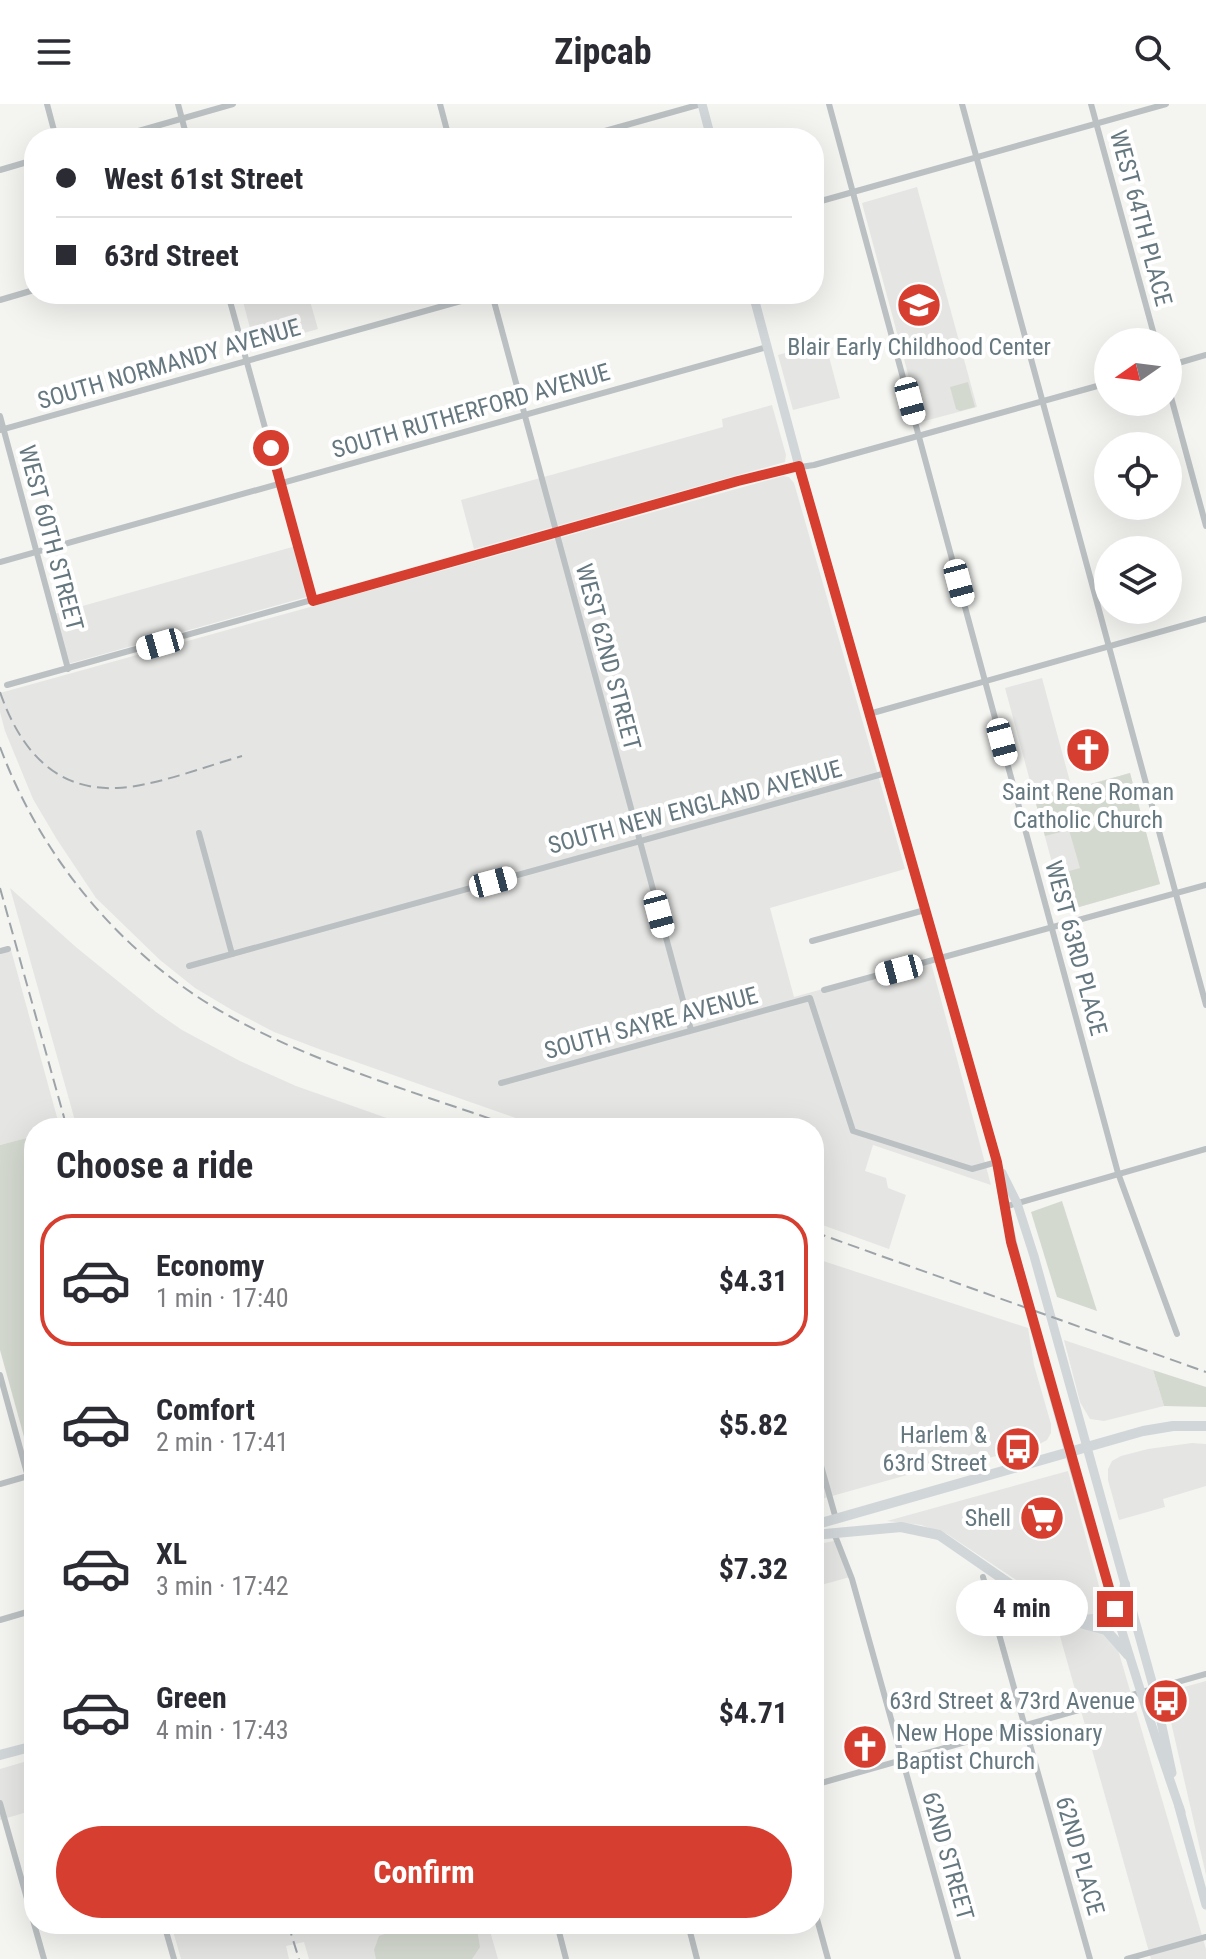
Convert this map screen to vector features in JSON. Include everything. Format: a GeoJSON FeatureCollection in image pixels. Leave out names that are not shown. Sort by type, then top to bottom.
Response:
{"type":"FeatureCollection","features":[{"type":"Feature","properties":{"kind":"main road"},"geometry":{"type":"LineString","coordinates":[[702,104],[708,128]]}},
{"type":"Feature","properties":{"kind":"main road"},"geometry":{"type":"LineString","coordinates":[[756,304],[997,1162],[1004,1207],[1070,1453],[1128,1655],[1181,1812]]}},
{"type":"Feature","properties":{"kind":"main road"},"geometry":{"type":"LineString","coordinates":[[997,1162],[1017,1203],[1034,1256],[1154,1689],[1181,1812],[1206,1905]]}},
{"type":"Feature","properties":{"kind":"main road"},"geometry":{"type":"LineString","coordinates":[[824,1522],[1143,1431],[1205,1429]]}},
{"type":"Feature","properties":{"kind":"main road"},"geometry":{"type":"LineString","coordinates":[[824,1534],[901,1527],[939,1535],[1052,1613],[1106,1630],[1128,1655]]}},
{"type":"Feature","properties":{"kind":"main road"},"geometry":{"type":"LineString","coordinates":[[1072,1621],[1095,1619],[1115,1609],[1124,1597],[1125,1584]]}},
{"type":"Feature","properties":{"kind":"main road"},"geometry":{"type":"LineString","coordinates":[[0,1755],[24,1749]]}},
{"type":"Feature","properties":{"kind":"street"},"geometry":{"type":"LineString","coordinates":[[47,104],[53,128]]}},
{"type":"Feature","properties":{"kind":"street"},"geometry":{"type":"LineString","coordinates":[[178,104],[184,128]]}},
{"type":"Feature","properties":{"kind":"street"},"geometry":{"type":"LineString","coordinates":[[148,128],[233,104]]}},
{"type":"Feature","properties":{"kind":"street"},"geometry":{"type":"LineString","coordinates":[[440,104],[446,128]]}},
{"type":"Feature","properties":{"kind":"street"},"geometry":{"type":"LineString","coordinates":[[616,128],[702,104]]}},
{"type":"Feature","properties":{"kind":"street","name":"WEST 63RD PLACE"},"geometry":{"type":"LineString","coordinates":[[829,104],[1118,1173],[1177,1334]]}},
{"type":"Feature","properties":{"kind":"street"},"geometry":{"type":"LineString","coordinates":[[962,104],[1206,1005]]}},
{"type":"Feature","properties":{"kind":"street","name":"WEST 64TH PLACE"},"geometry":{"type":"LineString","coordinates":[[1091,104],[1152,328]]}},
{"type":"Feature","properties":{"kind":"street"},"geometry":{"type":"LineString","coordinates":[[824,200],[1166,104]]}},
{"type":"Feature","properties":{"kind":"street"},"geometry":{"type":"LineString","coordinates":[[0,170],[24,163]]}},
{"type":"Feature","properties":{"kind":"street"},"geometry":{"type":"LineString","coordinates":[[0,300],[24,293]]}},
{"type":"Feature","properties":{"kind":"street"},"geometry":{"type":"LineString","coordinates":[[231,304],[313,601]]}},
{"type":"Feature","properties":{"kind":"street","name":"SOUTH NORMANDY AVENUE"},"geometry":{"type":"LineString","coordinates":[[2,430],[453,304]]}},
{"type":"Feature","properties":{"kind":"street","name":"WEST 62ND STREET"},"geometry":{"type":"LineString","coordinates":[[492,304],[691,1030]]}},
{"type":"Feature","properties":{"kind":"street","name":"SOUTH RUTHERFORD AVENUE"},"geometry":{"type":"LineString","coordinates":[[0,562],[767,347]]}},
{"type":"Feature","properties":{"kind":"street"},"geometry":{"type":"LineString","coordinates":[[1182,362],[1206,355]]}},
{"type":"Feature","properties":{"kind":"street"},"geometry":{"type":"LineString","coordinates":[[7,685],[738,481],[814,465],[1094,387]]}},
{"type":"Feature","properties":{"kind":"street","name":"WEST 60TH STREET"},"geometry":{"type":"LineString","coordinates":[[0,416],[68,669]]}},
{"type":"Feature","properties":{"kind":"street"},"geometry":{"type":"LineString","coordinates":[[1176,416],[1206,526]]}},
{"type":"Feature","properties":{"kind":"street"},"geometry":{"type":"LineString","coordinates":[[869,714],[1206,619]]}},
{"type":"Feature","properties":{"kind":"street","name":"SOUTH NEW ENGLAND AVENUE"},"geometry":{"type":"LineString","coordinates":[[189,966],[886,773]]}},
{"type":"Feature","properties":{"kind":"street"},"geometry":{"type":"LineString","coordinates":[[199,833],[232,954]]}},
{"type":"Feature","properties":{"kind":"street"},"geometry":{"type":"LineString","coordinates":[[824,990],[1206,885]]}},
{"type":"Feature","properties":{"kind":"street"},"geometry":{"type":"LineString","coordinates":[[812,941],[925,910]]}},
{"type":"Feature","properties":{"kind":"street","name":"SOUTH SAYRE AVENUE"},"geometry":{"type":"LineString","coordinates":[[501,1083],[810,998],[853,1131],[972,1169],[997,1162]]}},
{"type":"Feature","properties":{"kind":"street"},"geometry":{"type":"LineString","coordinates":[[1004,1207],[1206,1149]]}},
{"type":"Feature","properties":{"kind":"street"},"geometry":{"type":"LineString","coordinates":[[0,1375],[24,1462]]}},
{"type":"Feature","properties":{"kind":"street"},"geometry":{"type":"LineString","coordinates":[[824,1476],[836,1519]]}},
{"type":"Feature","properties":{"kind":"street"},"geometry":{"type":"LineString","coordinates":[[0,1484],[24,1477]]}},
{"type":"Feature","properties":{"kind":"street","name":"62ND STREET"},"geometry":{"type":"LineString","coordinates":[[834,1533],[852,1579],[958,1959]]}},
{"type":"Feature","properties":{"kind":"street","name":"62ND PLACE"},"geometry":{"type":"LineString","coordinates":[[983,1577],[1090,1959]]}},
{"type":"Feature","properties":{"kind":"street"},"geometry":{"type":"LineString","coordinates":[[0,1620],[24,1613]]}},
{"type":"Feature","properties":{"kind":"street"},"geometry":{"type":"LineString","coordinates":[[824,1782],[1206,1674]]}},
{"type":"Feature","properties":{"kind":"street"},"geometry":{"type":"LineString","coordinates":[[0,1803],[24,1888]]}},
{"type":"Feature","properties":{"kind":"street"},"geometry":{"type":"LineString","coordinates":[[37,1934],[44,1959]]}},
{"type":"Feature","properties":{"kind":"street"},"geometry":{"type":"LineString","coordinates":[[167,1934],[174,1959]]}},
{"type":"Feature","properties":{"kind":"street"},"geometry":{"type":"LineString","coordinates":[[560,1934],[566,1959]]}},
{"type":"Feature","properties":{"kind":"street"},"geometry":{"type":"LineString","coordinates":[[691,1934],[697,1959]]}},
{"type":"Feature","properties":{"kind":"street"},"geometry":{"type":"LineString","coordinates":[[821,1934],[828,1959]]}},
{"type":"Feature","properties":{"kind":"street"},"geometry":{"type":"LineString","coordinates":[[1127,1959],[1206,1937]]}},
{"type":"Feature","properties":{"kind":"shaded area","name":"Blair Early Childhood Center"},"geometry":{"type":"Polygon","coordinates":[[[917,187],[977,407],[921,422],[862,203],[917,187]]]}},
{"type":"Feature","properties":{"kind":"shaded area"},"geometry":{"type":"Polygon","coordinates":[[[244,304],[311,304],[318,329],[255,347],[244,304]]]}},
{"type":"Feature","properties":{"kind":"shaded area"},"geometry":{"type":"Polygon","coordinates":[[[825,342],[840,398],[793,410],[778,355],[825,342]]]}},
{"type":"Feature","properties":{"kind":"shaded area"},"geometry":{"type":"Polygon","coordinates":[[[968,382],[975,407],[960,411],[956,409],[950,387],[968,382]]]}},
{"type":"Feature","properties":{"kind":"shaded area"},"geometry":{"type":"Polygon","coordinates":[[[772,405],[786,455],[785,462],[474,549],[461,500],[723,427],[722,419],[772,405]]]}},
{"type":"Feature","properties":{"kind":"shaded area"},"geometry":{"type":"Polygon","coordinates":[[[783,476],[789,477],[794,483],[905,869],[770,908],[794,997],[930,959],[991,1185],[873,1145],[865,1171],[886,1178],[888,1188],[906,1195],[889,1249],[824,1226],[824,1118],[516,1118],[274,1032],[195,988],[160,960],[96,898],[33,799],[5,731],[0,712],[0,693],[783,476]]]}},
{"type":"Feature","properties":{"kind":"shaded area"},"geometry":{"type":"Polygon","coordinates":[[[296,546],[310,596],[68,664],[54,614],[296,546]]]}},
{"type":"Feature","properties":{"kind":"shaded area"},"geometry":{"type":"Polygon","coordinates":[[[1042,678],[1072,789],[1130,773],[1160,884],[1065,911],[1005,688],[1042,678]]]}},
{"type":"Feature","properties":{"kind":"shaded area"},"geometry":{"type":"Polygon","coordinates":[[[1130,773],[1160,884],[1065,911],[1055,875],[1080,868],[1069,830],[1045,836],[1035,800],[1130,773]]]}},
{"type":"Feature","properties":{"kind":"shaded area"},"geometry":{"type":"Polygon","coordinates":[[[10,888],[77,948],[182,1030],[296,1086],[387,1118],[74,1118],[10,888]]]}},
{"type":"Feature","properties":{"kind":"shaded area"},"geometry":{"type":"Polygon","coordinates":[[[11,950],[57,1118],[24,1118],[24,1139],[0,1145],[0,953],[11,950]]]}},
{"type":"Feature","properties":{"kind":"shaded area"},"geometry":{"type":"Polygon","coordinates":[[[24,1139],[24,1437],[0,1350],[0,1145],[24,1139]]]}},
{"type":"Feature","properties":{"kind":"shaded area"},"geometry":{"type":"Polygon","coordinates":[[[1062,1201],[1097,1311],[1057,1297],[1031,1212],[1062,1201]]]}},
{"type":"Feature","properties":{"kind":"shaded area"},"geometry":{"type":"Polygon","coordinates":[[[824,1261],[1028,1328],[1034,1365],[1051,1424],[1047,1440],[1036,1446],[937,1471],[936,1467],[824,1498],[824,1261]]]}},
{"type":"Feature","properties":{"kind":"shaded area"},"geometry":{"type":"Polygon","coordinates":[[[1064,1340],[1153,1370],[1164,1406],[1104,1421],[1090,1419],[1080,1402],[1064,1340]]]}},
{"type":"Feature","properties":{"kind":"shaded area"},"geometry":{"type":"Polygon","coordinates":[[[1153,1370],[1206,1387],[1206,1407],[1164,1406],[1153,1370]]]}},
{"type":"Feature","properties":{"kind":"shaded area"},"geometry":{"type":"Polygon","coordinates":[[[1206,1444],[1206,1486],[1163,1499],[1165,1507],[1119,1520],[1108,1480],[1112,1461],[1148,1449],[1206,1444]]]}},
{"type":"Feature","properties":{"kind":"shaded area"},"geometry":{"type":"Polygon","coordinates":[[[1068,1471],[1106,1612],[1091,1616],[1064,1612],[947,1534],[921,1525],[887,1521],[1068,1471]]]}},
{"type":"Feature","properties":{"kind":"shaded area"},"geometry":{"type":"Polygon","coordinates":[[[839,1540],[850,1577],[824,1584],[824,1543],[839,1540]]]}},
{"type":"Feature","properties":{"kind":"shaded area"},"geometry":{"type":"Polygon","coordinates":[[[1056,1622],[1100,1630],[1116,1643],[1206,1949],[1206,1959],[1151,1959],[1056,1622]]]}},
{"type":"Feature","properties":{"kind":"shaded area"},"geometry":{"type":"Polygon","coordinates":[[[1206,1681],[1206,1875],[1165,1696],[1170,1691],[1206,1681]]]}},
{"type":"Feature","properties":{"kind":"shaded area"},"geometry":{"type":"Polygon","coordinates":[[[24,1762],[24,1813],[0,1820],[0,1769],[24,1762]]]}},
{"type":"Feature","properties":{"kind":"shaded area"},"geometry":{"type":"Polygon","coordinates":[[[174,1934],[491,1934],[498,1959],[309,1959],[304,1942],[286,1946],[289,1959],[181,1959],[174,1934]]]}},
{"type":"Feature","properties":{"kind":"shaded area"},"geometry":{"type":"Polygon","coordinates":[[[478,1934],[480,1947],[472,1959],[376,1959],[374,1950],[379,1936],[478,1934]]]}},
{"type":"Feature","properties":{"kind":"railway"},"geometry":{"type":"LineString","coordinates":[[0,692],[17,731],[28,747],[42,762],[74,782],[94,787],[131,787],[242,756]]}},
{"type":"Feature","properties":{"kind":"railway"},"geometry":{"type":"LineString","coordinates":[[0,747],[18,790],[67,871],[96,908],[164,973],[203,1000],[276,1040],[488,1118]]}},
{"type":"Feature","properties":{"kind":"railway"},"geometry":{"type":"LineString","coordinates":[[0,888],[64,1118]]}},
{"type":"Feature","properties":{"kind":"railway"},"geometry":{"type":"LineString","coordinates":[[824,1236],[1206,1372]]}},
{"type":"Feature","properties":{"kind":"railway"},"geometry":{"type":"LineString","coordinates":[[291,1934],[299,1959]]}},
{"type":"Feature","properties":{"kind":"place","name":"Blair Early Childhood Center"},"geometry":{"type":"Point","coordinates":[919,305]}},
{"type":"Feature","properties":{"kind":"place","name":"Saint Rene Roman Catholic Church"},"geometry":{"type":"Point","coordinates":[1088,750]}},
{"type":"Feature","properties":{"kind":"place","name":"Harlem & 63rd Street"},"geometry":{"type":"Point","coordinates":[1018,1449]}},
{"type":"Feature","properties":{"kind":"place","name":"Shell"},"geometry":{"type":"Point","coordinates":[1042,1518]}},
{"type":"Feature","properties":{"kind":"place","name":"63rd Street & 73rd Avenue"},"geometry":{"type":"Point","coordinates":[1166,1701]}},
{"type":"Feature","properties":{"kind":"place","name":"New Hope Missionary Baptist Church"},"geometry":{"type":"Point","coordinates":[865,1747]}},
{"type":"Feature","properties":{"kind":"route"},"geometry":{"type":"LineString","coordinates":[[271,448],[313,601],[799,466],[997,1162],[1011,1242],[1115,1609]]}}]}
